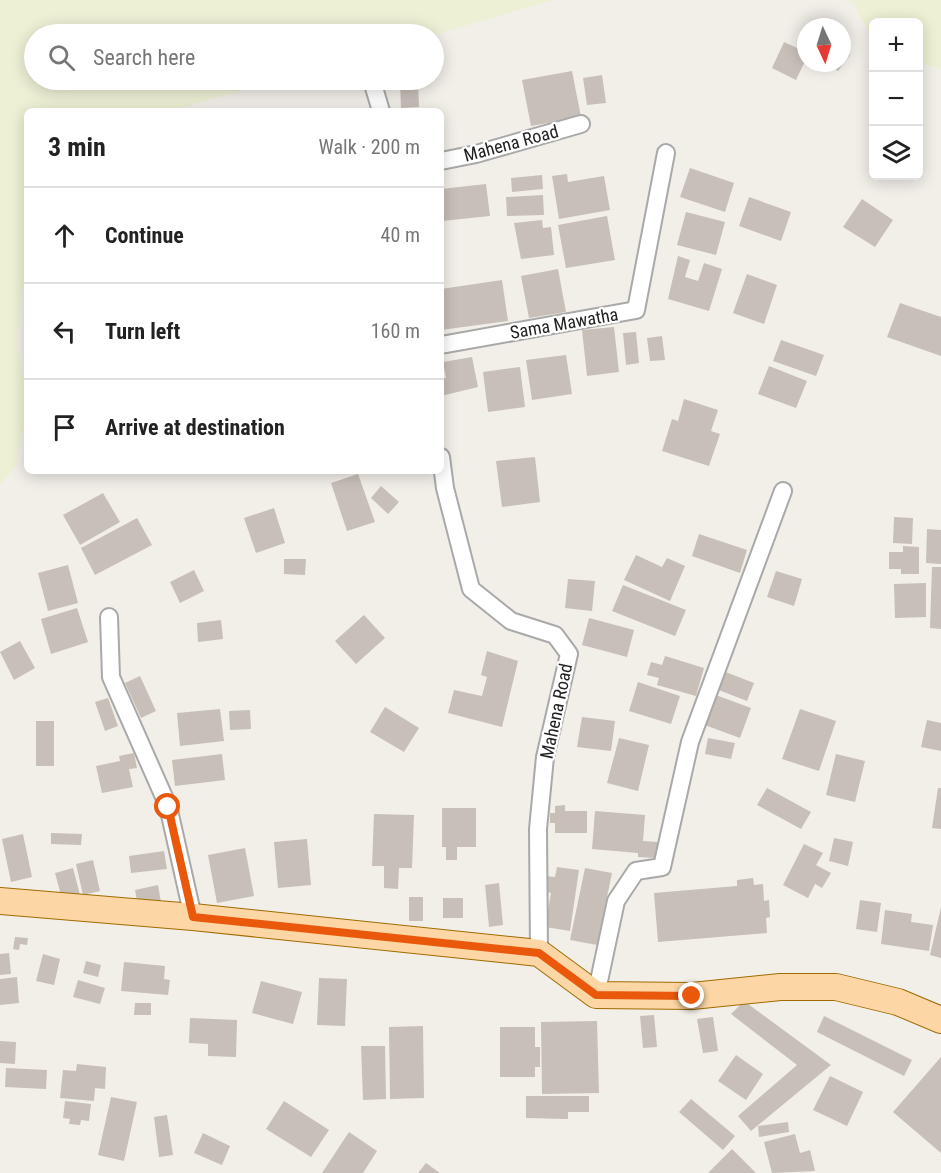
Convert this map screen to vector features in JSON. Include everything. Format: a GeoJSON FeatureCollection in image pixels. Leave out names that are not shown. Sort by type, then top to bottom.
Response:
{"type":"FeatureCollection","features":[{"type":"Feature","properties":{"kind":"main road"},"geometry":{"type":"LineString","coordinates":[[0,902],[193,917],[539,953],[596,995],[692,996],[823,986],[872,994],[941,1020]]}},
{"type":"Feature","properties":{"kind":"street"},"geometry":{"type":"LineString","coordinates":[[375,90],[380,108]]}},
{"type":"Feature","properties":{"kind":"street","name":"Mahena Road"},"geometry":{"type":"LineString","coordinates":[[444,159],[476,154],[581,124]]}},
{"type":"Feature","properties":{"kind":"street","name":"Sama Mawatha"},"geometry":{"type":"LineString","coordinates":[[444,344],[636,310],[666,153]]}},
{"type":"Feature","properties":{"kind":"street","name":"Mahena Road"},"geometry":{"type":"LineString","coordinates":[[443,474],[471,589],[511,621],[555,635],[569,654],[545,757],[537,829],[539,953]]}},
{"type":"Feature","properties":{"kind":"street"},"geometry":{"type":"LineString","coordinates":[[596,995],[615,901],[636,871],[662,867],[690,742],[783,491]]}},
{"type":"Feature","properties":{"kind":"street"},"geometry":{"type":"LineString","coordinates":[[109,617],[111,677],[168,807],[193,917]]}},
{"type":"Feature","properties":{"kind":"green space"},"geometry":{"type":"Polygon","coordinates":[[[0,0],[553,0],[444,32],[444,24],[24,24],[24,90],[244,90],[181,108],[24,108],[24,272],[17,341],[24,386],[24,422],[16,466],[0,485],[0,0]]]}},
{"type":"Feature","properties":{"kind":"green space"},"geometry":{"type":"Polygon","coordinates":[[[848,0],[941,0],[941,69],[923,64],[923,18],[869,18],[869,34],[854,3],[848,0]]]}},
{"type":"Feature","properties":{"kind":"building"},"geometry":{"type":"Polygon","coordinates":[[[784,42],[797,48],[797,72],[800,72],[796,80],[772,68],[784,42]]]}},
{"type":"Feature","properties":{"kind":"building"},"geometry":{"type":"Polygon","coordinates":[[[572,71],[581,117],[531,126],[522,80],[572,71]]]}},
{"type":"Feature","properties":{"kind":"building"},"geometry":{"type":"Polygon","coordinates":[[[602,75],[606,103],[587,105],[583,78],[602,75]]]}},
{"type":"Feature","properties":{"kind":"building"},"geometry":{"type":"Polygon","coordinates":[[[400,90],[418,90],[419,107],[401,108],[400,90]]]}},
{"type":"Feature","properties":{"kind":"building"},"geometry":{"type":"Polygon","coordinates":[[[690,168],[734,183],[725,212],[680,197],[690,168]]]}},
{"type":"Feature","properties":{"kind":"building"},"geometry":{"type":"Polygon","coordinates":[[[567,174],[568,182],[604,176],[610,210],[559,219],[552,176],[567,174]]]}},
{"type":"Feature","properties":{"kind":"building"},"geometry":{"type":"Polygon","coordinates":[[[542,175],[543,189],[512,192],[511,178],[542,175]]]}},
{"type":"Feature","properties":{"kind":"building"},"geometry":{"type":"Polygon","coordinates":[[[486,184],[490,216],[444,221],[444,189],[486,184]]]}},
{"type":"Feature","properties":{"kind":"building"},"geometry":{"type":"Polygon","coordinates":[[[543,195],[544,215],[507,216],[506,197],[543,195]]]}},
{"type":"Feature","properties":{"kind":"building"},"geometry":{"type":"Polygon","coordinates":[[[749,197],[791,212],[781,241],[739,226],[749,197]]]}},
{"type":"Feature","properties":{"kind":"building"},"geometry":{"type":"Polygon","coordinates":[[[862,199],[893,220],[875,247],[843,227],[862,199]]]}},
{"type":"Feature","properties":{"kind":"building"},"geometry":{"type":"Polygon","coordinates":[[[686,212],[725,222],[716,255],[677,245],[686,212]]]}},
{"type":"Feature","properties":{"kind":"building"},"geometry":{"type":"Polygon","coordinates":[[[607,216],[615,260],[566,268],[558,225],[607,216]]]}},
{"type":"Feature","properties":{"kind":"building"},"geometry":{"type":"Polygon","coordinates":[[[542,220],[543,228],[551,227],[554,255],[521,259],[514,223],[542,220]]]}},
{"type":"Feature","properties":{"kind":"building"},"geometry":{"type":"Polygon","coordinates":[[[678,256],[690,260],[685,277],[698,281],[704,263],[722,269],[709,311],[668,299],[678,256]]]}},
{"type":"Feature","properties":{"kind":"building"},"geometry":{"type":"Polygon","coordinates":[[[558,269],[566,312],[529,318],[521,276],[558,269]]]}},
{"type":"Feature","properties":{"kind":"building"},"geometry":{"type":"Polygon","coordinates":[[[747,274],[777,285],[764,324],[733,313],[747,274]]]}},
{"type":"Feature","properties":{"kind":"building"},"geometry":{"type":"Polygon","coordinates":[[[502,280],[508,321],[444,330],[444,289],[502,280]]]}},
{"type":"Feature","properties":{"kind":"building"},"geometry":{"type":"Polygon","coordinates":[[[900,303],[941,317],[941,356],[887,337],[900,303]]]}},
{"type":"Feature","properties":{"kind":"building"},"geometry":{"type":"Polygon","coordinates":[[[614,327],[619,372],[587,376],[582,330],[614,327]]]}},
{"type":"Feature","properties":{"kind":"building"},"geometry":{"type":"Polygon","coordinates":[[[636,332],[639,363],[626,365],[623,333],[636,332]]]}},
{"type":"Feature","properties":{"kind":"building"},"geometry":{"type":"Polygon","coordinates":[[[662,336],[665,360],[650,361],[647,338],[662,336]]]}},
{"type":"Feature","properties":{"kind":"building"},"geometry":{"type":"Polygon","coordinates":[[[781,340],[824,355],[816,376],[773,361],[781,340]]]}},
{"type":"Feature","properties":{"kind":"building"},"geometry":{"type":"Polygon","coordinates":[[[566,355],[572,394],[532,400],[526,360],[566,355]]]}},
{"type":"Feature","properties":{"kind":"building"},"geometry":{"type":"Polygon","coordinates":[[[472,357],[478,387],[444,395],[444,378],[446,378],[444,362],[472,357]]]}},
{"type":"Feature","properties":{"kind":"building"},"geometry":{"type":"Polygon","coordinates":[[[769,366],[807,381],[796,408],[758,394],[769,366]]]}},
{"type":"Feature","properties":{"kind":"building"},"geometry":{"type":"Polygon","coordinates":[[[520,367],[525,407],[488,412],[483,372],[520,367]]]}},
{"type":"Feature","properties":{"kind":"building"},"geometry":{"type":"Polygon","coordinates":[[[684,399],[718,410],[711,431],[720,434],[709,466],[662,451],[672,419],[678,421],[684,399]]]}},
{"type":"Feature","properties":{"kind":"building"},"geometry":{"type":"Polygon","coordinates":[[[535,457],[540,502],[502,507],[496,461],[535,457]]]}},
{"type":"Feature","properties":{"kind":"building"},"geometry":{"type":"Polygon","coordinates":[[[358,474],[375,522],[347,531],[331,483],[358,474]]]}},
{"type":"Feature","properties":{"kind":"building"},"geometry":{"type":"Polygon","coordinates":[[[381,486],[399,502],[388,514],[371,498],[381,486]]]}},
{"type":"Feature","properties":{"kind":"building"},"geometry":{"type":"Polygon","coordinates":[[[103,493],[120,522],[80,545],[63,515],[103,493]]]}},
{"type":"Feature","properties":{"kind":"building"},"geometry":{"type":"Polygon","coordinates":[[[274,508],[285,543],[256,553],[244,518],[274,508]]]}},
{"type":"Feature","properties":{"kind":"building"},"geometry":{"type":"Polygon","coordinates":[[[894,517],[913,518],[912,544],[893,543],[894,517]]]}},
{"type":"Feature","properties":{"kind":"building"},"geometry":{"type":"Polygon","coordinates":[[[137,518],[152,545],[95,575],[81,548],[137,518]]]}},
{"type":"Feature","properties":{"kind":"building"},"geometry":{"type":"Polygon","coordinates":[[[927,529],[941,530],[941,564],[926,563],[927,529]]]}},
{"type":"Feature","properties":{"kind":"building"},"geometry":{"type":"Polygon","coordinates":[[[699,534],[747,550],[740,573],[692,556],[699,534]]]}},
{"type":"Feature","properties":{"kind":"building"},"geometry":{"type":"Polygon","coordinates":[[[903,546],[919,547],[919,574],[901,574],[901,569],[889,569],[889,552],[903,552],[903,546]]]}},
{"type":"Feature","properties":{"kind":"building"},"geometry":{"type":"Polygon","coordinates":[[[636,555],[662,567],[667,558],[685,566],[670,601],[624,580],[636,555]]]}},
{"type":"Feature","properties":{"kind":"building"},"geometry":{"type":"Polygon","coordinates":[[[284,559],[306,559],[305,575],[284,574],[284,559]]]}},
{"type":"Feature","properties":{"kind":"building"},"geometry":{"type":"Polygon","coordinates":[[[68,565],[78,603],[48,611],[38,573],[68,565]]]}},
{"type":"Feature","properties":{"kind":"building"},"geometry":{"type":"Polygon","coordinates":[[[932,567],[941,567],[941,629],[930,628],[932,567]]]}},
{"type":"Feature","properties":{"kind":"building"},"geometry":{"type":"Polygon","coordinates":[[[194,570],[204,591],[180,603],[170,582],[194,570]]]}},
{"type":"Feature","properties":{"kind":"building"},"geometry":{"type":"Polygon","coordinates":[[[776,571],[802,579],[794,606],[767,597],[776,571]]]}},
{"type":"Feature","properties":{"kind":"building"},"geometry":{"type":"Polygon","coordinates":[[[568,579],[595,581],[592,611],[565,608],[568,579]]]}},
{"type":"Feature","properties":{"kind":"building"},"geometry":{"type":"Polygon","coordinates":[[[926,583],[926,617],[895,618],[894,584],[926,583]]]}},
{"type":"Feature","properties":{"kind":"building"},"geometry":{"type":"Polygon","coordinates":[[[623,585],[686,610],[675,636],[612,611],[623,585]]]}},
{"type":"Feature","properties":{"kind":"building"},"geometry":{"type":"Polygon","coordinates":[[[77,608],[88,642],[51,654],[41,619],[77,608]]]}},
{"type":"Feature","properties":{"kind":"building"},"geometry":{"type":"Polygon","coordinates":[[[364,615],[385,638],[356,664],[335,641],[364,615]]]}},
{"type":"Feature","properties":{"kind":"building"},"geometry":{"type":"Polygon","coordinates":[[[589,618],[634,630],[627,657],[582,645],[589,618]]]}},
{"type":"Feature","properties":{"kind":"building"},"geometry":{"type":"Polygon","coordinates":[[[221,620],[223,639],[198,642],[197,623],[221,620]]]}},
{"type":"Feature","properties":{"kind":"building"},"geometry":{"type":"Polygon","coordinates":[[[20,641],[35,668],[14,680],[0,652],[20,641]]]}},
{"type":"Feature","properties":{"kind":"building"},"geometry":{"type":"Polygon","coordinates":[[[487,651],[518,661],[502,727],[448,713],[454,690],[482,696],[487,677],[481,675],[487,651]]]}},
{"type":"Feature","properties":{"kind":"building"},"geometry":{"type":"Polygon","coordinates":[[[665,656],[704,668],[696,696],[657,685],[659,678],[647,675],[651,662],[662,665],[665,656]]]}},
{"type":"Feature","properties":{"kind":"building"},"geometry":{"type":"Polygon","coordinates":[[[723,671],[754,683],[747,701],[716,689],[723,671]]]}},
{"type":"Feature","properties":{"kind":"building"},"geometry":{"type":"Polygon","coordinates":[[[140,676],[156,711],[141,718],[125,683],[140,676]]]}},
{"type":"Feature","properties":{"kind":"building"},"geometry":{"type":"Polygon","coordinates":[[[638,682],[680,696],[671,724],[629,711],[638,682]]]}},
{"type":"Feature","properties":{"kind":"building"},"geometry":{"type":"Polygon","coordinates":[[[713,694],[751,708],[740,738],[702,724],[713,694]]]}},
{"type":"Feature","properties":{"kind":"building"},"geometry":{"type":"Polygon","coordinates":[[[108,698],[118,726],[105,731],[95,702],[108,698]]]}},
{"type":"Feature","properties":{"kind":"building"},"geometry":{"type":"Polygon","coordinates":[[[385,707],[419,728],[404,752],[370,732],[385,707]]]}},
{"type":"Feature","properties":{"kind":"building"},"geometry":{"type":"Polygon","coordinates":[[[220,709],[224,741],[180,746],[177,713],[220,709]]]}},
{"type":"Feature","properties":{"kind":"building"},"geometry":{"type":"Polygon","coordinates":[[[800,709],[836,721],[819,771],[782,759],[800,709]]]}},
{"type":"Feature","properties":{"kind":"building"},"geometry":{"type":"Polygon","coordinates":[[[250,710],[251,729],[230,730],[229,711],[250,710]]]}},
{"type":"Feature","properties":{"kind":"building"},"geometry":{"type":"Polygon","coordinates":[[[582,717],[615,721],[611,751],[577,747],[582,717]]]}},
{"type":"Feature","properties":{"kind":"building"},"geometry":{"type":"Polygon","coordinates":[[[927,720],[941,723],[941,751],[921,747],[927,720]]]}},
{"type":"Feature","properties":{"kind":"building"},"geometry":{"type":"Polygon","coordinates":[[[36,721],[54,721],[54,766],[36,766],[36,721]]]}},
{"type":"Feature","properties":{"kind":"building"},"geometry":{"type":"Polygon","coordinates":[[[619,738],[649,745],[638,791],[607,783],[619,738]]]}},
{"type":"Feature","properties":{"kind":"building"},"geometry":{"type":"Polygon","coordinates":[[[708,738],[735,743],[731,759],[705,754],[708,738]]]}},
{"type":"Feature","properties":{"kind":"building"},"geometry":{"type":"Polygon","coordinates":[[[134,753],[137,768],[129,769],[133,787],[102,793],[96,766],[120,761],[119,756],[134,753]]]}},
{"type":"Feature","properties":{"kind":"building"},"geometry":{"type":"Polygon","coordinates":[[[222,754],[225,780],[175,786],[172,760],[222,754]]]}},
{"type":"Feature","properties":{"kind":"building"},"geometry":{"type":"Polygon","coordinates":[[[836,754],[865,761],[855,802],[826,795],[836,754]]]}},
{"type":"Feature","properties":{"kind":"building"},"geometry":{"type":"Polygon","coordinates":[[[767,788],[811,812],[801,829],[757,805],[767,788]]]}},
{"type":"Feature","properties":{"kind":"building"},"geometry":{"type":"Polygon","coordinates":[[[938,788],[941,788],[941,829],[932,828],[938,788]]]}},
{"type":"Feature","properties":{"kind":"building"},"geometry":{"type":"Polygon","coordinates":[[[565,805],[565,811],[587,811],[587,833],[555,833],[555,823],[550,823],[550,813],[555,813],[555,806],[565,805]]]}},
{"type":"Feature","properties":{"kind":"building"},"geometry":{"type":"Polygon","coordinates":[[[442,808],[476,808],[476,847],[457,847],[457,860],[446,860],[446,847],[442,847],[442,808]]]}},
{"type":"Feature","properties":{"kind":"building"},"geometry":{"type":"Polygon","coordinates":[[[595,811],[645,815],[643,841],[658,842],[656,858],[638,857],[638,853],[592,849],[595,811]]]}},
{"type":"Feature","properties":{"kind":"building"},"geometry":{"type":"Polygon","coordinates":[[[374,814],[414,815],[412,868],[399,868],[398,889],[384,888],[384,866],[372,866],[374,814]]]}},
{"type":"Feature","properties":{"kind":"building"},"geometry":{"type":"Polygon","coordinates":[[[51,833],[82,834],[81,845],[51,844],[51,833]]]}},
{"type":"Feature","properties":{"kind":"building"},"geometry":{"type":"Polygon","coordinates":[[[23,834],[32,877],[11,882],[2,839],[23,834]]]}},
{"type":"Feature","properties":{"kind":"building"},"geometry":{"type":"Polygon","coordinates":[[[834,838],[853,842],[848,866],[829,861],[834,838]]]}},
{"type":"Feature","properties":{"kind":"building"},"geometry":{"type":"Polygon","coordinates":[[[307,839],[311,885],[278,888],[274,842],[307,839]]]}},
{"type":"Feature","properties":{"kind":"building"},"geometry":{"type":"Polygon","coordinates":[[[804,844],[823,853],[816,865],[831,873],[822,888],[815,884],[808,898],[783,885],[804,844]]]}},
{"type":"Feature","properties":{"kind":"building"},"geometry":{"type":"Polygon","coordinates":[[[245,848],[254,896],[217,903],[208,855],[245,848]]]}},
{"type":"Feature","properties":{"kind":"building"},"geometry":{"type":"Polygon","coordinates":[[[164,851],[167,869],[131,873],[129,856],[164,851]]]}},
{"type":"Feature","properties":{"kind":"building"},"geometry":{"type":"Polygon","coordinates":[[[93,860],[100,891],[83,895],[76,864],[93,860]]]}},
{"type":"Feature","properties":{"kind":"building"},"geometry":{"type":"Polygon","coordinates":[[[557,867],[579,870],[570,931],[545,927],[551,893],[543,891],[545,876],[555,877],[557,867]]]}},
{"type":"Feature","properties":{"kind":"building"},"geometry":{"type":"Polygon","coordinates":[[[73,868],[80,895],[62,899],[55,873],[73,868]]]}},
{"type":"Feature","properties":{"kind":"building"},"geometry":{"type":"Polygon","coordinates":[[[585,868],[612,873],[597,945],[570,940],[585,868]]]}},
{"type":"Feature","properties":{"kind":"building"},"geometry":{"type":"Polygon","coordinates":[[[753,878],[754,885],[763,884],[764,901],[769,900],[770,917],[766,918],[767,933],[658,942],[654,893],[737,886],[737,880],[753,878]]]}},
{"type":"Feature","properties":{"kind":"building"},"geometry":{"type":"Polygon","coordinates":[[[499,883],[503,925],[489,927],[485,885],[499,883]]]}},
{"type":"Feature","properties":{"kind":"building"},"geometry":{"type":"Polygon","coordinates":[[[158,885],[162,908],[139,912],[135,890],[158,885]]]}},
{"type":"Feature","properties":{"kind":"building"},"geometry":{"type":"Polygon","coordinates":[[[409,897],[423,897],[423,921],[409,921],[409,897]]]}},
{"type":"Feature","properties":{"kind":"building"},"geometry":{"type":"Polygon","coordinates":[[[443,898],[463,898],[463,918],[443,918],[443,898]]]}},
{"type":"Feature","properties":{"kind":"building"},"geometry":{"type":"Polygon","coordinates":[[[860,900],[881,903],[877,932],[856,929],[860,900]]]}},
{"type":"Feature","properties":{"kind":"building"},"geometry":{"type":"Polygon","coordinates":[[[941,907],[941,958],[930,955],[941,907]]]}},
{"type":"Feature","properties":{"kind":"building"},"geometry":{"type":"Polygon","coordinates":[[[885,910],[912,914],[911,922],[933,925],[929,951],[881,944],[885,910]]]}},
{"type":"Feature","properties":{"kind":"building"},"geometry":{"type":"Polygon","coordinates":[[[15,937],[28,938],[27,945],[20,944],[19,950],[13,949],[15,937]]]}},
{"type":"Feature","properties":{"kind":"building"},"geometry":{"type":"Polygon","coordinates":[[[9,953],[11,974],[0,975],[0,954],[9,953]]]}},
{"type":"Feature","properties":{"kind":"building"},"geometry":{"type":"Polygon","coordinates":[[[43,954],[60,959],[54,985],[36,981],[43,954]]]}},
{"type":"Feature","properties":{"kind":"building"},"geometry":{"type":"Polygon","coordinates":[[[86,961],[101,965],[98,977],[83,973],[86,961]]]}},
{"type":"Feature","properties":{"kind":"building"},"geometry":{"type":"Polygon","coordinates":[[[124,962],[165,966],[164,979],[170,980],[168,995],[121,991],[124,962]]]}},
{"type":"Feature","properties":{"kind":"building"},"geometry":{"type":"Polygon","coordinates":[[[17,977],[19,1003],[0,1005],[0,979],[17,977]]]}},
{"type":"Feature","properties":{"kind":"building"},"geometry":{"type":"Polygon","coordinates":[[[319,978],[347,979],[345,1026],[317,1025],[319,978]]]}},
{"type":"Feature","properties":{"kind":"building"},"geometry":{"type":"Polygon","coordinates":[[[78,980],[105,988],[100,1004],[73,997],[78,980]]]}},
{"type":"Feature","properties":{"kind":"building"},"geometry":{"type":"Polygon","coordinates":[[[261,981],[302,992],[293,1024],[252,1013],[261,981]]]}},
{"type":"Feature","properties":{"kind":"building"},"geometry":{"type":"Polygon","coordinates":[[[744,1001],[831,1065],[751,1131],[738,1116],[797,1065],[731,1014],[744,1001]]]}},
{"type":"Feature","properties":{"kind":"building"},"geometry":{"type":"Polygon","coordinates":[[[135,1003],[151,1003],[151,1015],[134,1015],[135,1003]]]}},
{"type":"Feature","properties":{"kind":"building"},"geometry":{"type":"Polygon","coordinates":[[[654,1015],[657,1047],[643,1048],[640,1016],[654,1015]]]}},
{"type":"Feature","properties":{"kind":"building"},"geometry":{"type":"Polygon","coordinates":[[[824,1016],[912,1060],[904,1076],[817,1032],[824,1016]]]}},
{"type":"Feature","properties":{"kind":"building"},"geometry":{"type":"Polygon","coordinates":[[[713,1017],[718,1051],[703,1053],[697,1019],[713,1017]]]}},
{"type":"Feature","properties":{"kind":"building"},"geometry":{"type":"Polygon","coordinates":[[[190,1018],[237,1020],[236,1057],[208,1056],[208,1044],[189,1043],[190,1018]]]}},
{"type":"Feature","properties":{"kind":"building"},"geometry":{"type":"Polygon","coordinates":[[[597,1021],[599,1093],[542,1094],[541,1022],[597,1021]]]}},
{"type":"Feature","properties":{"kind":"building"},"geometry":{"type":"Polygon","coordinates":[[[423,1026],[424,1098],[390,1099],[389,1027],[423,1026]]]}},
{"type":"Feature","properties":{"kind":"building"},"geometry":{"type":"Polygon","coordinates":[[[500,1027],[535,1027],[535,1047],[540,1047],[540,1067],[535,1067],[535,1077],[500,1077],[500,1027]]]}},
{"type":"Feature","properties":{"kind":"building"},"geometry":{"type":"Polygon","coordinates":[[[0,1041],[16,1042],[15,1064],[0,1063],[0,1041]]]}},
{"type":"Feature","properties":{"kind":"building"},"geometry":{"type":"Polygon","coordinates":[[[361,1046],[385,1046],[386,1099],[363,1100],[361,1046]]]}},
{"type":"Feature","properties":{"kind":"building"},"geometry":{"type":"Polygon","coordinates":[[[736,1055],[763,1074],[746,1100],[718,1081],[736,1055]]]}},
{"type":"Feature","properties":{"kind":"building"},"geometry":{"type":"Polygon","coordinates":[[[941,1057],[941,1153],[893,1112],[941,1057]]]}},
{"type":"Feature","properties":{"kind":"building"},"geometry":{"type":"Polygon","coordinates":[[[77,1064],[106,1067],[105,1089],[95,1088],[94,1101],[60,1098],[63,1070],[76,1071],[77,1064]]]}},
{"type":"Feature","properties":{"kind":"building"},"geometry":{"type":"Polygon","coordinates":[[[6,1068],[47,1070],[46,1089],[5,1087],[6,1068]]]}},
{"type":"Feature","properties":{"kind":"building"},"geometry":{"type":"Polygon","coordinates":[[[830,1076],[863,1092],[847,1126],[813,1110],[830,1076]]]}},
{"type":"Feature","properties":{"kind":"building"},"geometry":{"type":"Polygon","coordinates":[[[526,1096],[589,1096],[589,1112],[568,1112],[568,1119],[526,1118],[526,1096]]]}},
{"type":"Feature","properties":{"kind":"building"},"geometry":{"type":"Polygon","coordinates":[[[111,1097],[137,1102],[124,1161],[98,1155],[111,1097]]]}},
{"type":"Feature","properties":{"kind":"building"},"geometry":{"type":"Polygon","coordinates":[[[691,1099],[735,1136],[723,1150],[679,1112],[691,1099]]]}},
{"type":"Feature","properties":{"kind":"building"},"geometry":{"type":"Polygon","coordinates":[[[65,1101],[91,1104],[89,1121],[81,1120],[80,1125],[69,1124],[70,1119],[63,1118],[65,1101]]]}},
{"type":"Feature","properties":{"kind":"building"},"geometry":{"type":"Polygon","coordinates":[[[284,1101],[329,1130],[311,1157],[266,1129],[284,1101]]]}},
{"type":"Feature","properties":{"kind":"building"},"geometry":{"type":"Polygon","coordinates":[[[167,1115],[173,1155],[159,1157],[154,1117],[167,1115]]]}},
{"type":"Feature","properties":{"kind":"building"},"geometry":{"type":"Polygon","coordinates":[[[788,1122],[789,1132],[759,1137],[758,1126],[788,1122]]]}},
{"type":"Feature","properties":{"kind":"building"},"geometry":{"type":"Polygon","coordinates":[[[349,1132],[377,1151],[363,1173],[322,1173],[349,1132]]]}},
{"type":"Feature","properties":{"kind":"building"},"geometry":{"type":"Polygon","coordinates":[[[203,1133],[230,1146],[222,1165],[194,1153],[203,1133]]]}},
{"type":"Feature","properties":{"kind":"building"},"geometry":{"type":"Polygon","coordinates":[[[795,1134],[800,1153],[810,1150],[815,1171],[772,1173],[764,1142],[795,1134]]]}},
{"type":"Feature","properties":{"kind":"building"},"geometry":{"type":"Polygon","coordinates":[[[732,1149],[756,1173],[708,1173],[732,1149]]]}},
{"type":"Feature","properties":{"kind":"building"},"geometry":{"type":"Polygon","coordinates":[[[426,1163],[440,1173],[418,1173],[426,1163]]]}},
{"type":"Feature","properties":{"kind":"route"},"geometry":{"type":"LineString","coordinates":[[168,807],[193,917],[539,953],[596,995],[692,996]]}}]}
